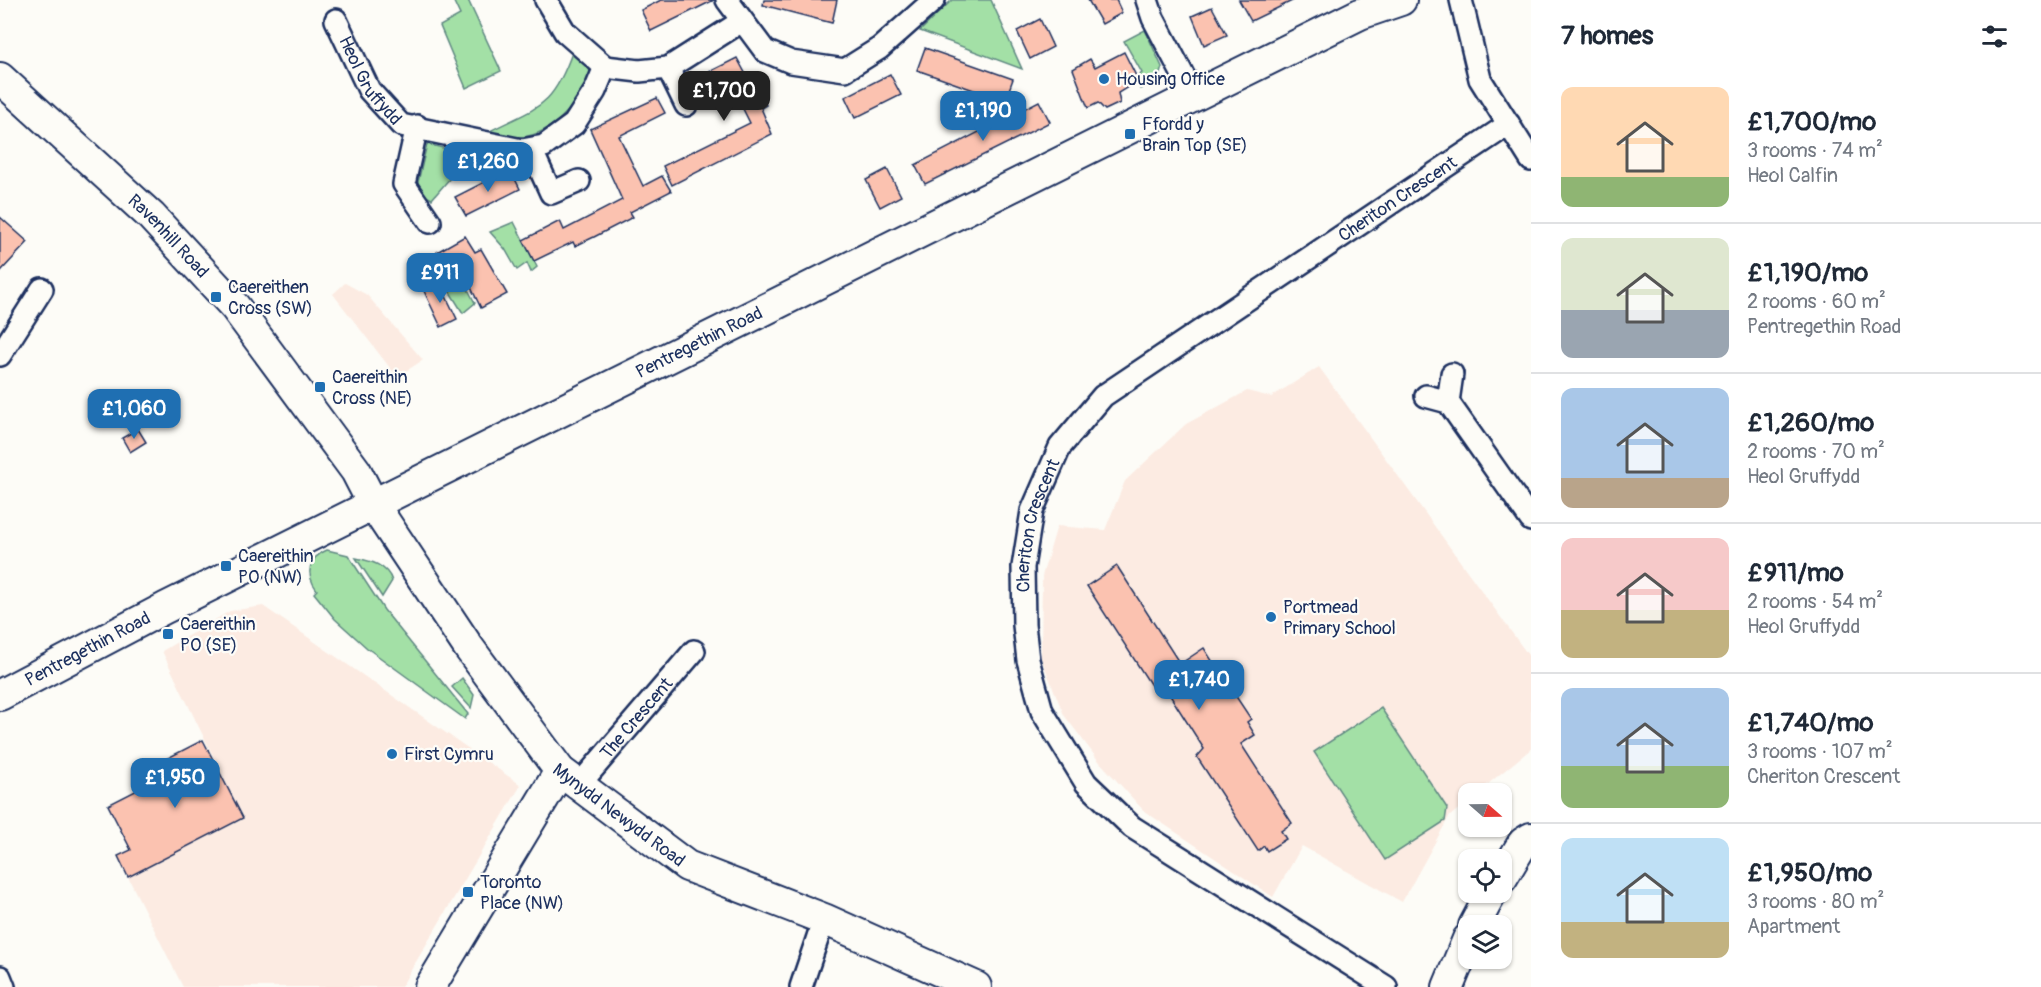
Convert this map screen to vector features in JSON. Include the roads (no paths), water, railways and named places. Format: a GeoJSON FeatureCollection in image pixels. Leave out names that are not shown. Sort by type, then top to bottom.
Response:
{"type":"FeatureCollection","features":[{"type":"Feature","properties":{"kind":"street"},"geometry":{"type":"LineString","coordinates":[[546,0],[565,32],[605,67],[639,70],[668,68],[741,21]]}},
{"type":"Feature","properties":{"kind":"street"},"geometry":{"type":"LineString","coordinates":[[727,0],[765,51],[791,62],[845,70],[880,48],[934,0]]}},
{"type":"Feature","properties":{"kind":"street"},"geometry":{"type":"LineString","coordinates":[[1147,0],[1153,18],[1194,96]]}},
{"type":"Feature","properties":{"kind":"street","name":"Pentregethin Road"},"geometry":{"type":"LineString","coordinates":[[0,695],[165,608],[1194,96],[1360,14],[1401,0]]}},
{"type":"Feature","properties":{"kind":"street"},"geometry":{"type":"LineString","coordinates":[[1461,0],[1480,80],[1531,160]]}},
{"type":"Feature","properties":{"kind":"street","name":"Heol Gruffydd"},"geometry":{"type":"LineString","coordinates":[[336,20],[369,90],[401,125],[417,126],[522,150],[544,146],[574,124],[595,91],[605,67]]}},
{"type":"Feature","properties":{"kind":"street"},"geometry":{"type":"LineString","coordinates":[[668,68],[686,105]]}},
{"type":"Feature","properties":{"kind":"street","name":"Ravenhill Road"},"geometry":{"type":"LineString","coordinates":[[0,78],[151,216],[235,307],[356,471],[373,504]]}},
{"type":"Feature","properties":{"kind":"street","name":"Cheriton Crescent"},"geometry":{"type":"LineString","coordinates":[[1386,987],[1132,827],[1086,783],[1042,711],[1028,660],[1024,626],[1023,567],[1032,511],[1060,447],[1103,396],[1509,123]]}},
{"type":"Feature","properties":{"kind":"street","name":"Heol Gruffydd"},"geometry":{"type":"LineString","coordinates":[[417,126],[404,184],[430,222]]}},
{"type":"Feature","properties":{"kind":"street"},"geometry":{"type":"LineString","coordinates":[[531,148],[551,193],[579,181]]}},
{"type":"Feature","properties":{"kind":"street"},"geometry":{"type":"LineString","coordinates":[[0,355],[42,289]]}},
{"type":"Feature","properties":{"kind":"street"},"geometry":{"type":"LineString","coordinates":[[1448,402],[1452,374]]}},
{"type":"Feature","properties":{"kind":"street"},"geometry":{"type":"LineString","coordinates":[[1426,396],[1448,402],[1531,520]]}},
{"type":"Feature","properties":{"kind":"street","name":"Mynydd Newydd Road"},"geometry":{"type":"LineString","coordinates":[[373,504],[469,648],[569,778],[687,866],[824,919],[976,987]]}},
{"type":"Feature","properties":{"kind":"street","name":"The Crescent"},"geometry":{"type":"LineString","coordinates":[[569,778],[694,651]]}},
{"type":"Feature","properties":{"kind":"street"},"geometry":{"type":"LineString","coordinates":[[430,987],[569,778]]}},
{"type":"Feature","properties":{"kind":"street"},"geometry":{"type":"LineString","coordinates":[[1512,861],[1523,843],[1531,838]]}},
{"type":"Feature","properties":{"kind":"street"},"geometry":{"type":"LineString","coordinates":[[801,987],[824,919]]}},
{"type":"Feature","properties":{"kind":"street"},"geometry":{"type":"LineString","coordinates":[[1448,987],[1458,963]]}},
{"type":"Feature","properties":{"kind":"street"},"geometry":{"type":"LineString","coordinates":[[0,977],[4,987]]}},
{"type":"Feature","properties":{"kind":"place","name":"Housing Office"},"geometry":{"type":"Point","coordinates":[1104,79]}},
{"type":"Feature","properties":{"kind":"place","name":"Ffordd y Brain Top (SE)"},"geometry":{"type":"Point","coordinates":[1130,134]}},
{"type":"Feature","properties":{"kind":"place","name":"Caereithen Cross (SW)"},"geometry":{"type":"Point","coordinates":[216,297]}},
{"type":"Feature","properties":{"kind":"place","name":"Caereithin Cross (NE)"},"geometry":{"type":"Point","coordinates":[320,387]}},
{"type":"Feature","properties":{"kind":"place","name":"Caereithin PO (NW)"},"geometry":{"type":"Point","coordinates":[226,566]}},
{"type":"Feature","properties":{"kind":"place","name":"Portmead Primary School"},"geometry":{"type":"Point","coordinates":[1271,617]}},
{"type":"Feature","properties":{"kind":"place","name":"Caereithin PO (SE)"},"geometry":{"type":"Point","coordinates":[168,634]}},
{"type":"Feature","properties":{"kind":"place","name":"First Cymru"},"geometry":{"type":"Point","coordinates":[392,754]}},
{"type":"Feature","properties":{"kind":"place","name":"Toronto Place (NW)"},"geometry":{"type":"Point","coordinates":[468,892]}}]}
